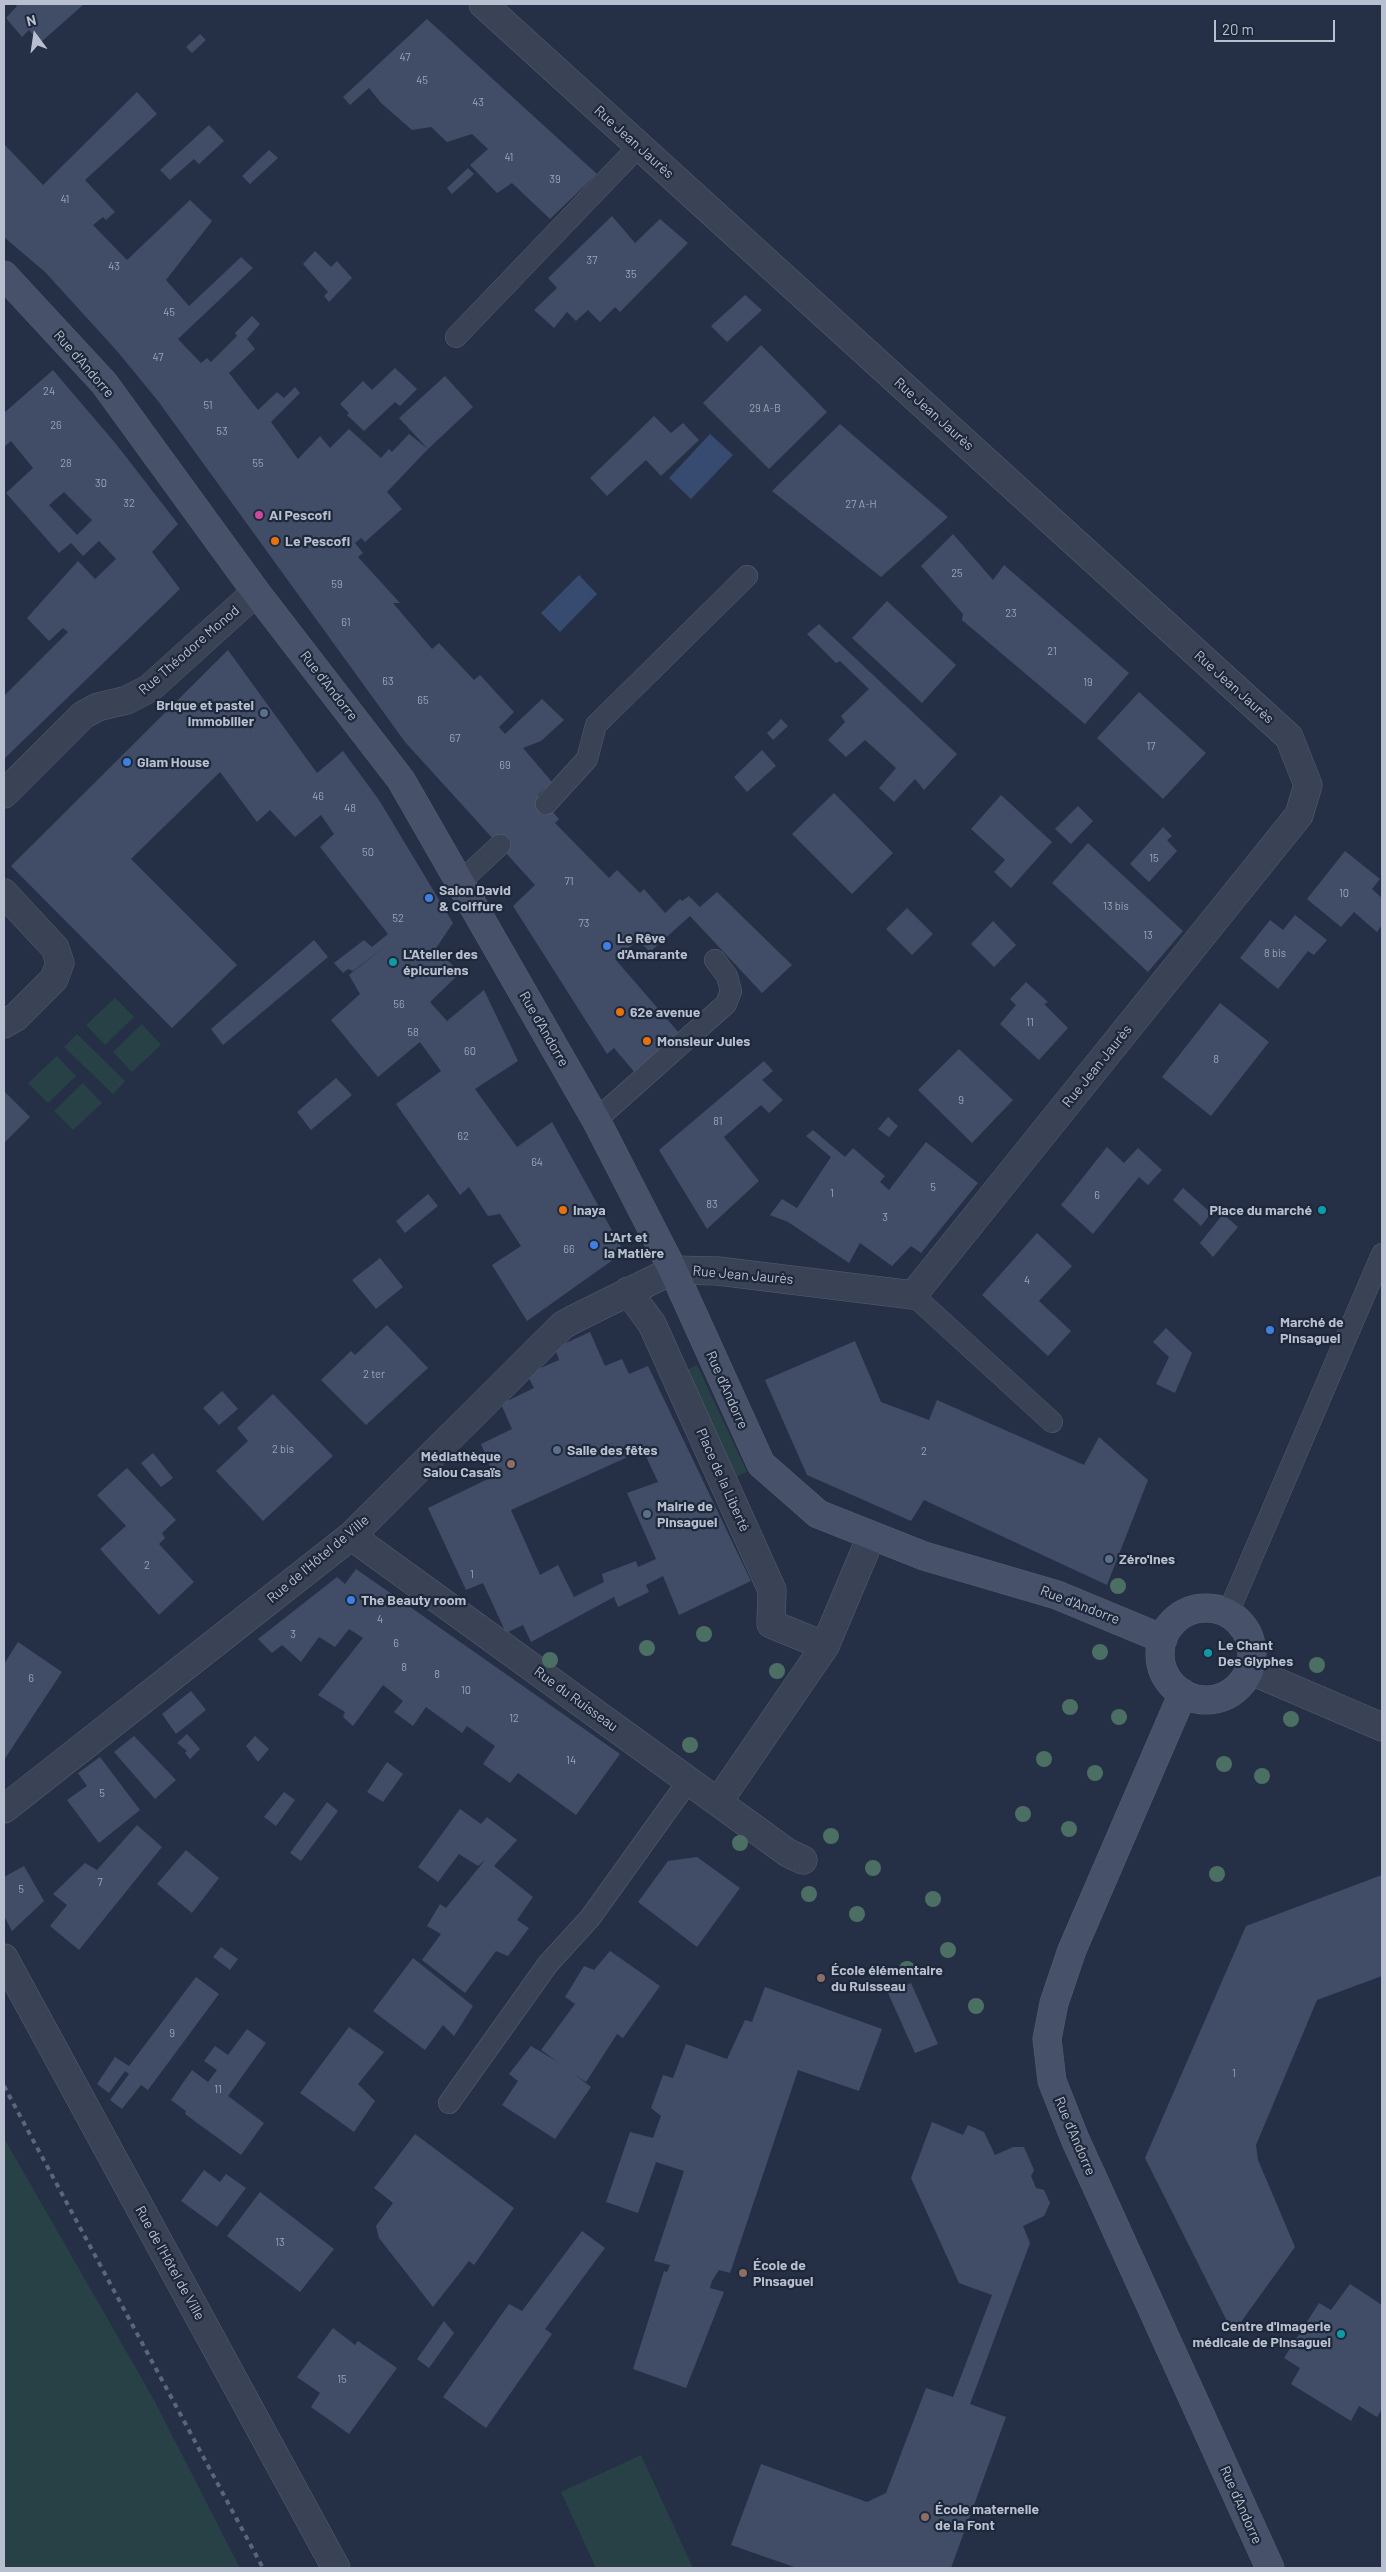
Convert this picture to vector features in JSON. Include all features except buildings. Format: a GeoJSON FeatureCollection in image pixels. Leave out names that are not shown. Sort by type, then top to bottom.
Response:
{"type":"FeatureCollection","features":[{"type":"Feature","properties":{"kind":"main road","name":"Rue d'Andorre"},"geometry":{"type":"LineString","coordinates":[[4,275],[104,383],[256,592],[401,780],[596,1120],[673,1270],[761,1464],[818,1514],[871,1537],[924,1556],[1057,1594],[1163,1639]]}},
{"type":"Feature","properties":{"kind":"main road"},"geometry":{"type":"LineString","coordinates":[[1202,1608],[1228,1613],[1238,1621],[1246,1632],[1252,1657],[1249,1670],[1243,1682],[1222,1698],[1209,1700],[1195,1699],[1173,1685],[1161,1664],[1163,1639],[1174,1622],[1190,1612],[1202,1608]]}},
{"type":"Feature","properties":{"kind":"main road","name":"Rue d'Andorre"},"geometry":{"type":"LineString","coordinates":[[1183,1693],[1072,1950],[1054,2003],[1047,2039],[1052,2081],[1075,2139],[1270,2568]]}},
{"type":"Feature","properties":{"kind":"street","name":"Rue Jean Jaurès"},"geometry":{"type":"LineString","coordinates":[[483,4],[1289,737],[1308,785],[1300,815],[913,1294],[718,1271],[673,1270]]}},
{"type":"Feature","properties":{"kind":"street","name":"Rue Théodore Monod"},"geometry":{"type":"LineString","coordinates":[[4,794],[83,715],[98,707],[127,700],[150,688],[256,592]]}},
{"type":"Feature","properties":{"kind":"street"},"geometry":{"type":"LineString","coordinates":[[4,893],[55,948],[60,962],[54,979],[16,1018],[4,1024]]}},
{"type":"Feature","properties":{"kind":"street","name":"Rue de l'Hôtel de Ville"},"geometry":{"type":"LineString","coordinates":[[4,1809],[351,1536],[563,1325],[673,1270]]}},
{"type":"Feature","properties":{"kind":"street","name":"Place de la Liberté"},"geometry":{"type":"LineString","coordinates":[[628,1291],[652,1324],[772,1590],[771,1624],[825,1646]]}},
{"type":"Feature","properties":{"kind":"street","name":"Rue du Ruisseau"},"geometry":{"type":"LineString","coordinates":[[351,1536],[788,1853],[803,1860]]}},
{"type":"Feature","properties":{"kind":"street"},"geometry":{"type":"LineString","coordinates":[[718,1802],[825,1646],[871,1537]]}},
{"type":"Feature","properties":{"kind":"street"},"geometry":{"type":"LineString","coordinates":[[1249,1670],[1382,1727]]}},
{"type":"Feature","properties":{"kind":"street","name":"Rue de l'Hôtel de Ville"},"geometry":{"type":"LineString","coordinates":[[4,1958],[336,2568]]}},
{"type":"Feature","properties":{"kind":"lane"},"geometry":{"type":"LineString","coordinates":[[456,337],[639,146]]}},
{"type":"Feature","properties":{"kind":"lane"},"geometry":{"type":"LineString","coordinates":[[546,804],[587,759],[596,724],[747,576]]}},
{"type":"Feature","properties":{"kind":"lane"},"geometry":{"type":"LineString","coordinates":[[460,882],[500,845]]}},
{"type":"Feature","properties":{"kind":"lane"},"geometry":{"type":"LineString","coordinates":[[596,1120],[726,1004],[731,991],[727,976],[715,960]]}},
{"type":"Feature","properties":{"kind":"lane"},"geometry":{"type":"LineString","coordinates":[[1228,1613],[1382,1254]]}},
{"type":"Feature","properties":{"kind":"lane"},"geometry":{"type":"LineString","coordinates":[[913,1294],[1052,1422]]}},
{"type":"Feature","properties":{"kind":"lane"},"geometry":{"type":"LineString","coordinates":[[449,2103],[548,1964],[590,1918],[689,1780]]}},
{"type":"Feature","properties":{"kind":"green space"},"geometry":{"type":"Polygon","coordinates":[[[115,998],[134,1017],[105,1045],[86,1025],[115,998]]]}},
{"type":"Feature","properties":{"kind":"green space"},"geometry":{"type":"Polygon","coordinates":[[[142,1024],[161,1045],[132,1072],[113,1052],[142,1024]]]}},
{"type":"Feature","properties":{"kind":"green space"},"geometry":{"type":"Polygon","coordinates":[[[77,1034],[125,1081],[113,1094],[64,1047],[77,1034]]]}},
{"type":"Feature","properties":{"kind":"green space"},"geometry":{"type":"Polygon","coordinates":[[[57,1056],[76,1076],[48,1103],[28,1083],[57,1056]]]}},
{"type":"Feature","properties":{"kind":"green space"},"geometry":{"type":"Polygon","coordinates":[[[83,1083],[102,1103],[73,1130],[54,1111],[83,1083]]]}},
{"type":"Feature","properties":{"kind":"green space"},"geometry":{"type":"Polygon","coordinates":[[[697,1365],[747,1472],[731,1479],[681,1373],[697,1365]]]}},
{"type":"Feature","properties":{"kind":"green space"},"geometry":{"type":"Polygon","coordinates":[[[4,2138],[154,2400],[240,2568],[4,2568],[4,2138]]]}},
{"type":"Feature","properties":{"kind":"green space"},"geometry":{"type":"Polygon","coordinates":[[[641,2455],[693,2568],[596,2568],[561,2492],[641,2455]]]}},
{"type":"Feature","properties":{"kind":"water"},"geometry":{"type":"Polygon","coordinates":[[[710,434],[733,455],[691,499],[669,478],[710,434]]]}},
{"type":"Feature","properties":{"kind":"water"},"geometry":{"type":"Polygon","coordinates":[[[579,575],[597,594],[560,632],[541,613],[579,575]]]}},
{"type":"Feature","properties":{"kind":"railway"},"geometry":{"type":"LineString","coordinates":[[4,2086],[263,2568]]}},
{"type":"Feature","properties":{"kind":"place","name":"Al Pescofi"},"geometry":{"type":"Point","coordinates":[259,515]}},
{"type":"Feature","properties":{"kind":"place","name":"Le Pescofi"},"geometry":{"type":"Point","coordinates":[275,541]}},
{"type":"Feature","properties":{"kind":"place","name":"Brique et pastel immobilier"},"geometry":{"type":"Point","coordinates":[264,713]}},
{"type":"Feature","properties":{"kind":"place","name":"Glam House"},"geometry":{"type":"Point","coordinates":[127,762]}},
{"type":"Feature","properties":{"kind":"place","name":"Salon David & Coiffure"},"geometry":{"type":"Point","coordinates":[429,898]}},
{"type":"Feature","properties":{"kind":"place","name":"Le Rêve d'Amarante"},"geometry":{"type":"Point","coordinates":[607,946]}},
{"type":"Feature","properties":{"kind":"place","name":"L'Atelier des épicuriens"},"geometry":{"type":"Point","coordinates":[393,962]}},
{"type":"Feature","properties":{"kind":"place","name":"62e avenue"},"geometry":{"type":"Point","coordinates":[620,1012]}},
{"type":"Feature","properties":{"kind":"place","name":"Monsieur Jules"},"geometry":{"type":"Point","coordinates":[647,1041]}},
{"type":"Feature","properties":{"kind":"place","name":"Inaya"},"geometry":{"type":"Point","coordinates":[563,1210]}},
{"type":"Feature","properties":{"kind":"place","name":"Place du marché"},"geometry":{"type":"Point","coordinates":[1322,1210]}},
{"type":"Feature","properties":{"kind":"place","name":"L'Art et la Matière"},"geometry":{"type":"Point","coordinates":[594,1245]}},
{"type":"Feature","properties":{"kind":"place","name":"Marché de Pinsaguel"},"geometry":{"type":"Point","coordinates":[1270,1330]}},
{"type":"Feature","properties":{"kind":"place","name":"Salle des fêtes"},"geometry":{"type":"Point","coordinates":[557,1450]}},
{"type":"Feature","properties":{"kind":"place","name":"Médiathèque Salou Casaïs"},"geometry":{"type":"Point","coordinates":[511,1464]}},
{"type":"Feature","properties":{"kind":"place","name":"Mairie de Pinsaguel"},"geometry":{"type":"Point","coordinates":[647,1514]}},
{"type":"Feature","properties":{"kind":"place","name":"Zéro'ines"},"geometry":{"type":"Point","coordinates":[1109,1559]}},
{"type":"Feature","properties":{"kind":"place","name":"The Beauty room"},"geometry":{"type":"Point","coordinates":[351,1600]}},
{"type":"Feature","properties":{"kind":"place","name":"Le Chant Des Glyphes"},"geometry":{"type":"Point","coordinates":[1208,1653]}},
{"type":"Feature","properties":{"kind":"place","name":"École élémentaire du Ruisseau"},"geometry":{"type":"Point","coordinates":[821,1978]}},
{"type":"Feature","properties":{"kind":"place","name":"École de Pinsaguel"},"geometry":{"type":"Point","coordinates":[743,2273]}},
{"type":"Feature","properties":{"kind":"place","name":"Centre d'imagerie médicale de Pinsaguel"},"geometry":{"type":"Point","coordinates":[1341,2334]}},
{"type":"Feature","properties":{"kind":"place","name":"École maternelle de la Font"},"geometry":{"type":"Point","coordinates":[925,2517]}}]}
